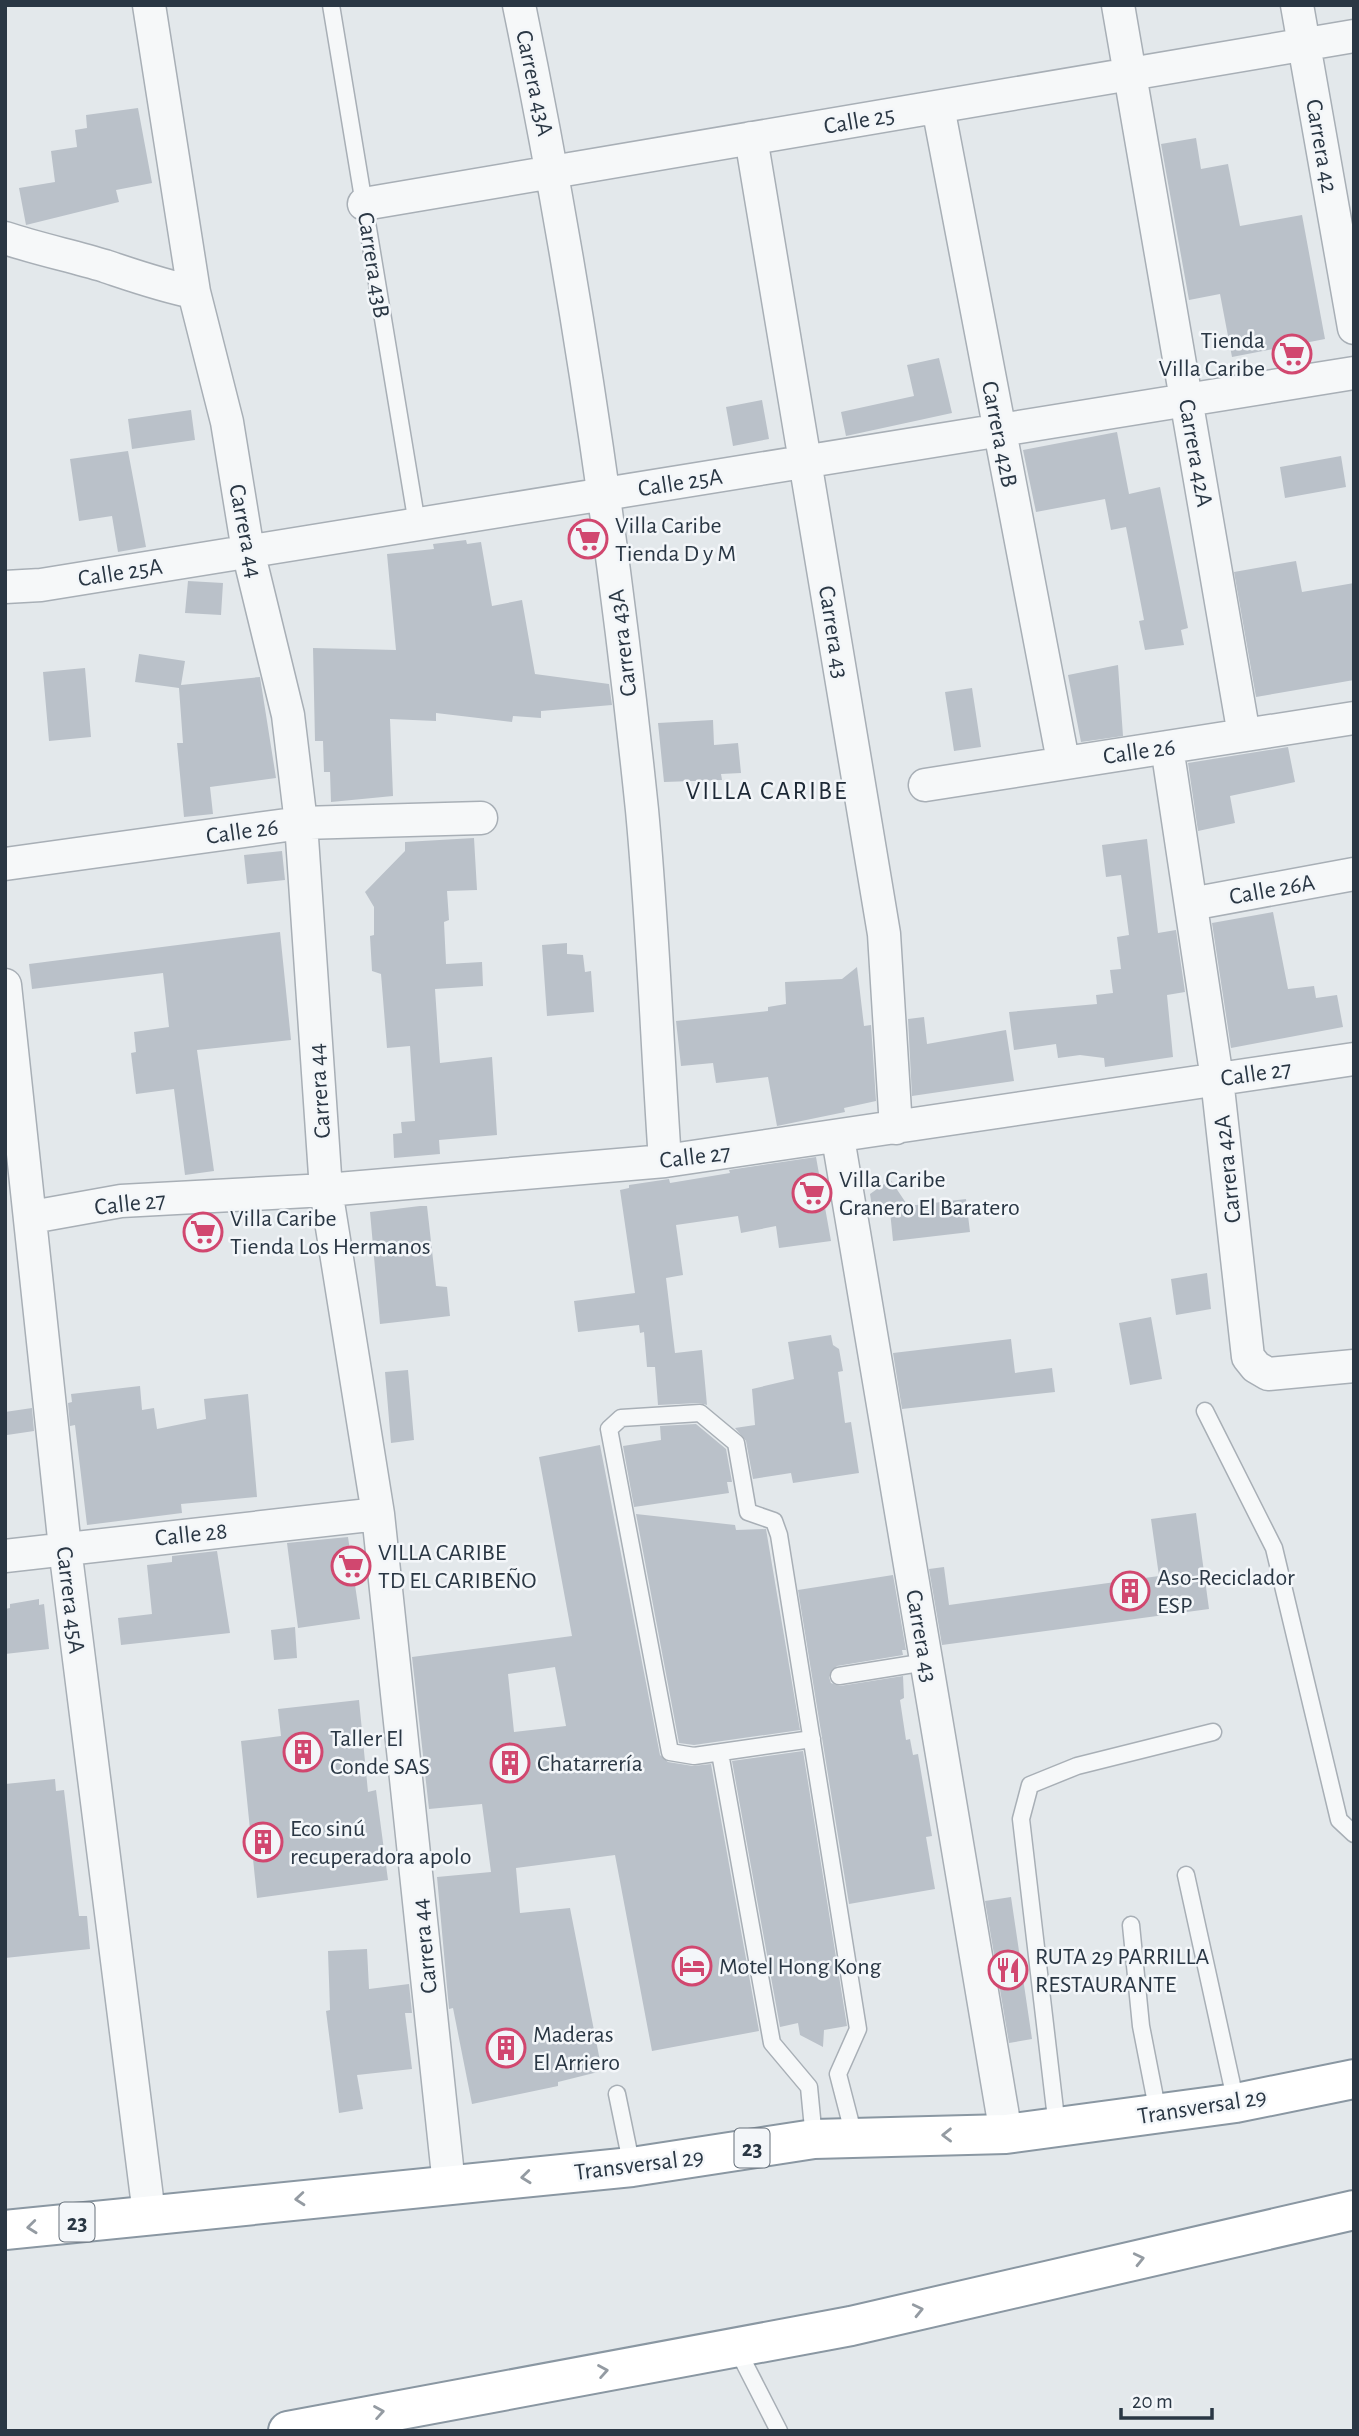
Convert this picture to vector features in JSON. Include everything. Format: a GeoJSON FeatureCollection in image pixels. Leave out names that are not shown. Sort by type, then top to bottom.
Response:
{"type":"FeatureCollection","features":[{"type":"Feature","properties":{"kind":"highway","name":"Transversal 29"},"geometry":{"type":"LineString","coordinates":[[5,2230],[632,2167],[814,2139],[1006,2134],[1236,2103],[1354,2079]]}},
{"type":"Feature","properties":{"kind":"highway"},"geometry":{"type":"LineString","coordinates":[[288,2431],[865,2323],[1354,2210]]}},
{"type":"Feature","properties":{"kind":"street","name":"Carrera 44"},"geometry":{"type":"LineString","coordinates":[[149,5],[194,292],[227,422],[248,551],[288,715],[301,823],[326,1190],[378,1514],[449,2185]]}},
{"type":"Feature","properties":{"kind":"street","name":"Carrera 43A"},"geometry":{"type":"LineString","coordinates":[[519,5],[553,172],[605,494],[642,813],[665,1161]]}},
{"type":"Feature","properties":{"kind":"street","name":"Carrera 42A"},"geometry":{"type":"LineString","coordinates":[[1118,5],[1244,735]]}},
{"type":"Feature","properties":{"kind":"street","name":"Carrera 42"},"geometry":{"type":"LineString","coordinates":[[1297,5],[1354,328]]}},
{"type":"Feature","properties":{"kind":"street","name":"Calle 25"},"geometry":{"type":"LineString","coordinates":[[364,204],[1354,36]]}},
{"type":"Feature","properties":{"kind":"street","name":"Carrera 42B"},"geometry":{"type":"LineString","coordinates":[[938,107],[1063,761]]}},
{"type":"Feature","properties":{"kind":"street","name":"Carrera 43"},"geometry":{"type":"LineString","coordinates":[[751,138],[884,934],[896,1128]]}},
{"type":"Feature","properties":{"kind":"street"},"geometry":{"type":"LineString","coordinates":[[5,237],[60,256],[104,266],[153,284],[194,292]]}},
{"type":"Feature","properties":{"kind":"street","name":"Calle 25A"},"geometry":{"type":"LineString","coordinates":[[5,587],[41,585],[1354,373]]}},
{"type":"Feature","properties":{"kind":"street","name":"Calle 26"},"geometry":{"type":"LineString","coordinates":[[925,785],[1063,761],[1354,718]]}},
{"type":"Feature","properties":{"kind":"street","name":"Carrera 42A"},"geometry":{"type":"LineString","coordinates":[[1167,747],[1217,1079],[1248,1357],[1256,1367],[1268,1374],[1354,1366]]}},
{"type":"Feature","properties":{"kind":"street","name":"Calle 26"},"geometry":{"type":"LineString","coordinates":[[5,863],[301,823],[481,818]]}},
{"type":"Feature","properties":{"kind":"street","name":"Calle 26A"},"geometry":{"type":"LineString","coordinates":[[1191,904],[1354,874]]}},
{"type":"Feature","properties":{"kind":"street","name":"Carrera 45A"},"geometry":{"type":"LineString","coordinates":[[5,985],[32,1217],[65,1548],[149,2214]]}},
{"type":"Feature","properties":{"kind":"street","name":"Calle 27"},"geometry":{"type":"LineString","coordinates":[[32,1217],[121,1201],[326,1190],[665,1161],[838,1138],[1354,1059]]}},
{"type":"Feature","properties":{"kind":"street","name":"Carrera 43"},"geometry":{"type":"LineString","coordinates":[[838,1138],[1006,2134]]}},
{"type":"Feature","properties":{"kind":"street","name":"Calle 28"},"geometry":{"type":"LineString","coordinates":[[5,1556],[378,1514]]}},
{"type":"Feature","properties":{"kind":"lane","name":"Carrera 43B"},"geometry":{"type":"LineString","coordinates":[[331,5],[417,524]]}},
{"type":"Feature","properties":{"kind":"lane"},"geometry":{"type":"LineString","coordinates":[[1205,1411],[1274,1548],[1339,1820],[1354,1834]]}},
{"type":"Feature","properties":{"kind":"lane"},"geometry":{"type":"LineString","coordinates":[[812,1739],[694,1756],[670,1752],[609,1429],[621,1418],[700,1413],[736,1443],[748,1512],[774,1521],[779,1535],[812,1739],[858,2029],[838,2074],[854,2136]]}},
{"type":"Feature","properties":{"kind":"lane"},"geometry":{"type":"LineString","coordinates":[[839,1676],[926,1662]]}},
{"type":"Feature","properties":{"kind":"lane"},"geometry":{"type":"LineString","coordinates":[[1057,2127],[1021,1819],[1030,1785],[1076,1766],[1213,1732]]}},
{"type":"Feature","properties":{"kind":"lane"},"geometry":{"type":"LineString","coordinates":[[720,1753],[772,2043],[809,2087],[814,2139]]}},
{"type":"Feature","properties":{"kind":"lane"},"geometry":{"type":"LineString","coordinates":[[1186,1875],[1236,2103]]}},
{"type":"Feature","properties":{"kind":"lane"},"geometry":{"type":"LineString","coordinates":[[1131,1925],[1141,2026],[1158,2113]]}},
{"type":"Feature","properties":{"kind":"lane"},"geometry":{"type":"LineString","coordinates":[[617,2094],[632,2167]]}},
{"type":"Feature","properties":{"kind":"lane"},"geometry":{"type":"LineString","coordinates":[[736,2347],[779,2431]]}},
{"type":"Feature","properties":{"kind":"building"},"geometry":{"type":"Polygon","coordinates":[[[138,108],[152,183],[116,190],[119,202],[26,225],[19,188],[55,182],[51,151],[77,147],[75,130],[87,128],[86,115],[138,108]]]}},
{"type":"Feature","properties":{"kind":"building"},"geometry":{"type":"Polygon","coordinates":[[[1196,138],[1201,169],[1228,164],[1240,226],[1302,215],[1325,339],[1232,357],[1220,294],[1189,300],[1161,144],[1196,138]]]}},
{"type":"Feature","properties":{"kind":"building"},"geometry":{"type":"Polygon","coordinates":[[[939,358],[952,413],[846,436],[841,412],[914,396],[907,365],[939,358]]]}},
{"type":"Feature","properties":{"kind":"building"},"geometry":{"type":"Polygon","coordinates":[[[762,400],[769,439],[733,446],[726,407],[762,400]]]}},
{"type":"Feature","properties":{"kind":"building"},"geometry":{"type":"Polygon","coordinates":[[[191,410],[195,440],[132,449],[128,419],[191,410]]]}},
{"type":"Feature","properties":{"kind":"building"},"geometry":{"type":"Polygon","coordinates":[[[1117,432],[1129,494],[1160,487],[1188,628],[1181,630],[1184,645],[1145,650],[1139,621],[1144,620],[1126,527],[1111,530],[1105,499],[1036,512],[1023,450],[1117,432]]]}},
{"type":"Feature","properties":{"kind":"building"},"geometry":{"type":"Polygon","coordinates":[[[128,451],[146,547],[118,552],[112,516],[79,521],[70,459],[128,451]]]}},
{"type":"Feature","properties":{"kind":"building"},"geometry":{"type":"Polygon","coordinates":[[[1341,456],[1346,487],[1285,498],[1280,467],[1341,456]]]}},
{"type":"Feature","properties":{"kind":"building"},"geometry":{"type":"Polygon","coordinates":[[[466,540],[467,544],[481,542],[492,606],[522,600],[535,674],[609,684],[612,705],[541,711],[541,718],[513,716],[512,722],[436,713],[436,721],[390,719],[393,796],[331,802],[330,772],[324,772],[323,741],[315,741],[313,648],[396,650],[387,554],[434,549],[433,544],[466,540]]]}},
{"type":"Feature","properties":{"kind":"building"},"geometry":{"type":"Polygon","coordinates":[[[1296,561],[1302,592],[1354,583],[1354,680],[1256,697],[1234,572],[1296,561]]]}},
{"type":"Feature","properties":{"kind":"building"},"geometry":{"type":"Polygon","coordinates":[[[188,581],[223,583],[221,615],[185,613],[188,581]]]}},
{"type":"Feature","properties":{"kind":"building"},"geometry":{"type":"Polygon","coordinates":[[[139,654],[185,661],[181,685],[260,677],[276,778],[210,787],[213,814],[184,817],[177,743],[183,743],[179,688],[135,682],[139,654]]]}},
{"type":"Feature","properties":{"kind":"building"},"geometry":{"type":"Polygon","coordinates":[[[1118,665],[1123,736],[1081,742],[1068,675],[1118,665]]]}},
{"type":"Feature","properties":{"kind":"building"},"geometry":{"type":"Polygon","coordinates":[[[85,668],[91,737],[49,741],[43,672],[85,668]]]}},
{"type":"Feature","properties":{"kind":"building"},"geometry":{"type":"Polygon","coordinates":[[[972,688],[981,747],[954,751],[945,692],[972,688]]]}},
{"type":"Feature","properties":{"kind":"building"},"geometry":{"type":"Polygon","coordinates":[[[713,720],[714,745],[738,743],[741,773],[721,774],[722,780],[664,782],[658,723],[713,720]]]}},
{"type":"Feature","properties":{"kind":"building"},"geometry":{"type":"Polygon","coordinates":[[[1288,747],[1295,782],[1230,796],[1235,823],[1198,831],[1188,763],[1288,747]]]}},
{"type":"Feature","properties":{"kind":"building"},"geometry":{"type":"Polygon","coordinates":[[[474,838],[477,890],[447,891],[449,920],[444,922],[446,964],[482,962],[483,986],[435,989],[440,1063],[492,1057],[497,1135],[439,1140],[440,1154],[394,1158],[393,1134],[402,1133],[401,1122],[415,1121],[410,1046],[387,1048],[381,974],[372,971],[370,936],[374,935],[374,907],[365,892],[405,851],[405,842],[474,838]]]}},
{"type":"Feature","properties":{"kind":"building"},"geometry":{"type":"Polygon","coordinates":[[[1147,839],[1158,933],[1176,930],[1185,992],[1167,995],[1173,1057],[1105,1067],[1104,1058],[1080,1055],[1058,1058],[1056,1044],[1014,1050],[1009,1012],[1097,1004],[1096,995],[1113,993],[1110,970],[1121,969],[1117,937],[1129,935],[1121,875],[1106,877],[1102,845],[1147,839]]]}},
{"type":"Feature","properties":{"kind":"building"},"geometry":{"type":"Polygon","coordinates":[[[282,851],[285,880],[247,884],[244,855],[282,851]]]}},
{"type":"Feature","properties":{"kind":"building"},"geometry":{"type":"Polygon","coordinates":[[[1273,912],[1288,989],[1314,986],[1316,998],[1337,995],[1343,1027],[1231,1048],[1212,923],[1273,912]]]}},
{"type":"Feature","properties":{"kind":"building"},"geometry":{"type":"Polygon","coordinates":[[[280,932],[291,1040],[197,1050],[214,1171],[185,1175],[174,1089],[136,1094],[131,1053],[136,1052],[134,1032],[169,1027],[163,973],[32,989],[29,964],[280,932]]]}},
{"type":"Feature","properties":{"kind":"building"},"geometry":{"type":"Polygon","coordinates":[[[567,943],[567,954],[583,955],[585,972],[591,971],[594,1012],[547,1016],[542,945],[567,943]]]}},
{"type":"Feature","properties":{"kind":"building"},"geometry":{"type":"Polygon","coordinates":[[[857,967],[864,1026],[871,1025],[876,1101],[844,1108],[845,1112],[777,1126],[768,1077],[716,1083],[713,1063],[681,1066],[676,1021],[768,1011],[768,1007],[786,1004],[785,982],[842,979],[857,967]]]}},
{"type":"Feature","properties":{"kind":"building"},"geometry":{"type":"Polygon","coordinates":[[[924,1017],[927,1044],[1006,1030],[1014,1081],[912,1096],[908,1019],[924,1017]]]}},
{"type":"Feature","properties":{"kind":"building"},"geometry":{"type":"Polygon","coordinates":[[[816,1157],[831,1241],[779,1248],[776,1226],[741,1233],[738,1216],[676,1225],[683,1275],[666,1278],[675,1353],[702,1350],[707,1405],[658,1405],[655,1367],[647,1367],[644,1332],[640,1333],[639,1325],[578,1332],[574,1301],[635,1293],[620,1190],[629,1188],[629,1185],[669,1179],[670,1183],[730,1173],[729,1170],[816,1157]]]}},
{"type":"Feature","properties":{"kind":"building"},"geometry":{"type":"Polygon","coordinates":[[[886,1173],[908,1206],[966,1199],[970,1232],[893,1241],[890,1211],[873,1213],[870,1194],[887,1182],[886,1173]]]}},
{"type":"Feature","properties":{"kind":"building"},"geometry":{"type":"Polygon","coordinates":[[[427,1206],[436,1286],[447,1287],[450,1316],[380,1324],[370,1212],[427,1206]]]}},
{"type":"Feature","properties":{"kind":"building"},"geometry":{"type":"Polygon","coordinates":[[[1207,1273],[1211,1309],[1176,1315],[1171,1279],[1207,1273]]]}},
{"type":"Feature","properties":{"kind":"building"},"geometry":{"type":"Polygon","coordinates":[[[1151,1317],[1162,1379],[1130,1385],[1119,1323],[1151,1317]]]}},
{"type":"Feature","properties":{"kind":"building"},"geometry":{"type":"Polygon","coordinates":[[[831,1335],[833,1345],[839,1349],[843,1371],[838,1372],[845,1423],[851,1422],[859,1473],[793,1483],[791,1473],[753,1479],[746,1441],[735,1428],[755,1425],[752,1389],[794,1379],[788,1342],[831,1335]]]}},
{"type":"Feature","properties":{"kind":"building"},"geometry":{"type":"Polygon","coordinates":[[[1011,1339],[1015,1373],[1052,1368],[1055,1392],[902,1409],[893,1353],[1011,1339]]]}},
{"type":"Feature","properties":{"kind":"building"},"geometry":{"type":"Polygon","coordinates":[[[408,1370],[414,1440],[391,1443],[385,1372],[408,1370]]]}},
{"type":"Feature","properties":{"kind":"building"},"geometry":{"type":"Polygon","coordinates":[[[140,1386],[142,1410],[154,1408],[157,1429],[206,1419],[204,1399],[248,1394],[257,1497],[181,1504],[182,1513],[87,1525],[75,1425],[70,1426],[68,1403],[72,1402],[71,1394],[140,1386]]]}},
{"type":"Feature","properties":{"kind":"building"},"geometry":{"type":"Polygon","coordinates":[[[32,1408],[34,1431],[7,1435],[5,1412],[32,1408]]]}},
{"type":"Feature","properties":{"kind":"building"},"geometry":{"type":"Polygon","coordinates":[[[696,1424],[726,1449],[732,1482],[727,1482],[729,1493],[634,1507],[623,1446],[661,1440],[660,1426],[696,1424]]]}},
{"type":"Feature","properties":{"kind":"building"},"geometry":{"type":"Polygon","coordinates":[[[600,1445],[660,1755],[668,1762],[693,1766],[711,1764],[759,2031],[652,2051],[615,1855],[516,1868],[520,1913],[570,1908],[602,2071],[558,2082],[558,2086],[472,2104],[453,2008],[449,2009],[437,1877],[491,1872],[482,1804],[429,1809],[412,1657],[572,1636],[539,1457],[600,1445]],[[555,1667],[508,1674],[514,1732],[566,1726],[555,1667]]]}},
{"type":"Feature","properties":{"kind":"building","name":"Aso-Reciclador ESP"},"geometry":{"type":"Polygon","coordinates":[[[1196,1513],[1209,1609],[942,1645],[929,1569],[944,1567],[949,1605],[1159,1576],[1151,1519],[1196,1513]]]}},
{"type":"Feature","properties":{"kind":"building"},"geometry":{"type":"Polygon","coordinates":[[[636,1514],[735,1525],[736,1530],[766,1529],[800,1730],[694,1745],[679,1743],[636,1514]]]}},
{"type":"Feature","properties":{"kind":"building"},"geometry":{"type":"Polygon","coordinates":[[[348,1537],[360,1619],[298,1628],[287,1543],[348,1537]]]}},
{"type":"Feature","properties":{"kind":"building"},"geometry":{"type":"Polygon","coordinates":[[[217,1551],[230,1633],[121,1645],[118,1618],[152,1614],[147,1565],[172,1562],[172,1556],[217,1551]]]}},
{"type":"Feature","properties":{"kind":"building"},"geometry":{"type":"Polygon","coordinates":[[[893,1575],[906,1650],[902,1650],[903,1655],[837,1666],[829,1677],[831,1683],[840,1686],[903,1676],[904,1698],[900,1700],[906,1740],[910,1739],[913,1755],[918,1754],[932,1836],[926,1837],[935,1889],[849,1904],[798,1590],[893,1575]]]}},
{"type":"Feature","properties":{"kind":"building"},"geometry":{"type":"Polygon","coordinates":[[[39,1599],[39,1605],[44,1604],[49,1649],[5,1654],[5,1609],[10,1608],[10,1604],[39,1599]]]}},
{"type":"Feature","properties":{"kind":"building"},"geometry":{"type":"Polygon","coordinates":[[[295,1627],[297,1658],[274,1660],[271,1630],[295,1627]]]}},
{"type":"Feature","properties":{"kind":"building"},"geometry":{"type":"Polygon","coordinates":[[[359,1700],[368,1792],[376,1790],[388,1880],[257,1898],[241,1741],[281,1736],[278,1709],[359,1700]]]}},
{"type":"Feature","properties":{"kind":"building"},"geometry":{"type":"Polygon","coordinates":[[[803,1751],[847,2026],[824,2030],[823,2047],[800,2035],[798,2023],[780,2027],[732,1761],[803,1751]]]}},
{"type":"Feature","properties":{"kind":"building"},"geometry":{"type":"Polygon","coordinates":[[[55,1779],[56,1791],[64,1790],[79,1916],[87,1916],[90,1949],[5,1958],[5,1784],[55,1779]]]}},
{"type":"Feature","properties":{"kind":"building","name":"RUTA 29 PARRILLA RESTAURANTE"},"geometry":{"type":"Polygon","coordinates":[[[1011,1897],[1032,2039],[1009,2043],[985,1901],[1011,1897]]]}},
{"type":"Feature","properties":{"kind":"building"},"geometry":{"type":"Polygon","coordinates":[[[367,1949],[369,1989],[409,1984],[412,2013],[405,2013],[412,2069],[357,2075],[363,2109],[339,2113],[326,2011],[330,2010],[328,1951],[367,1949]]]}},
{"type":"Feature","properties":{"kind":"place","name":"Tienda Villa Caribe"},"geometry":{"type":"Point","coordinates":[1292,354]}},
{"type":"Feature","properties":{"kind":"place","name":"Villa Caribe Tienda D y M"},"geometry":{"type":"Point","coordinates":[588,539]}},
{"type":"Feature","properties":{"kind":"place","name":"Villa Caribe Granero El Baratero"},"geometry":{"type":"Point","coordinates":[812,1193]}},
{"type":"Feature","properties":{"kind":"place","name":"Villa Caribe Tienda Los Hermanos"},"geometry":{"type":"Point","coordinates":[203,1232]}},
{"type":"Feature","properties":{"kind":"place","name":"VILLA CARIBE TD EL CARIBEÑO"},"geometry":{"type":"Point","coordinates":[351,1566]}},
{"type":"Feature","properties":{"kind":"place","name":"Aso-Reciclador ESP"},"geometry":{"type":"Point","coordinates":[1130,1591]}},
{"type":"Feature","properties":{"kind":"place","name":"Taller El Conde SAS"},"geometry":{"type":"Point","coordinates":[303,1752]}},
{"type":"Feature","properties":{"kind":"place","name":"Chatarrería"},"geometry":{"type":"Point","coordinates":[510,1763]}},
{"type":"Feature","properties":{"kind":"place","name":"Eco sinú recuperadora apolo"},"geometry":{"type":"Point","coordinates":[263,1842]}},
{"type":"Feature","properties":{"kind":"place","name":"Motel Hong Kong"},"geometry":{"type":"Point","coordinates":[692,1966]}},
{"type":"Feature","properties":{"kind":"place","name":"RUTA 29 PARRILLA RESTAURANTE"},"geometry":{"type":"Point","coordinates":[1008,1970]}},
{"type":"Feature","properties":{"kind":"place","name":"Maderas El Arriero"},"geometry":{"type":"Point","coordinates":[506,2048]}},
{"type":"Feature","properties":{"kind":"district","name":"VILLA CARIBE"},"geometry":{"type":"Point","coordinates":[767,790]}}]}
